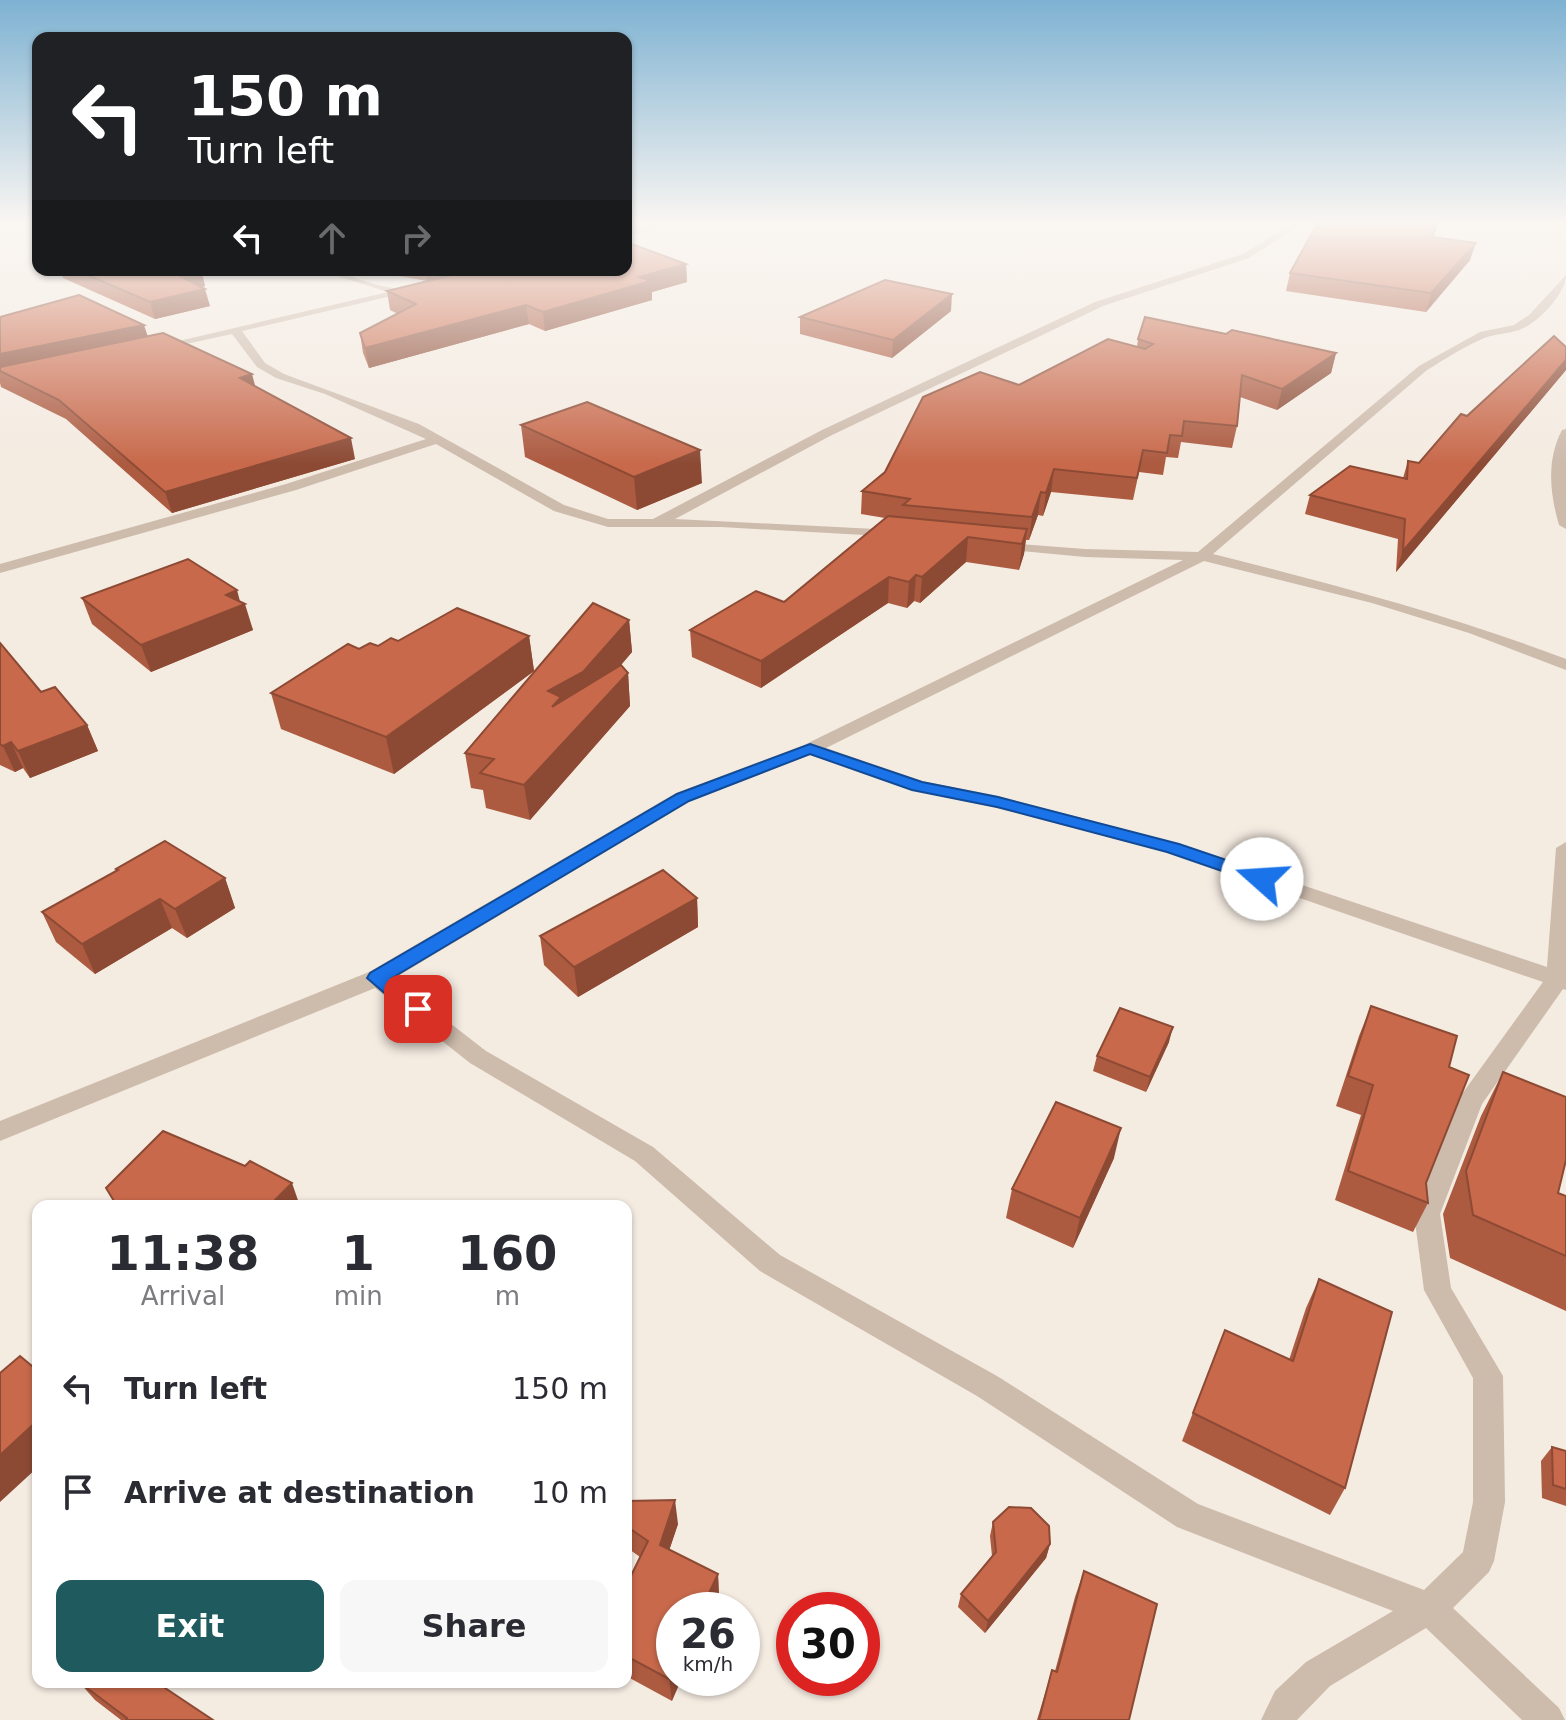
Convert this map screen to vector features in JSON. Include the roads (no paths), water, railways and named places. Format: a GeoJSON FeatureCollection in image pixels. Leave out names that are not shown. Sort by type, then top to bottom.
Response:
{"type":"FeatureCollection","features":[{"type":"Feature","properties":{"kind":"street"},"geometry":{"type":"LineString","coordinates":[[147,349],[353,304]]}},
{"type":"Feature","properties":{"kind":"street"},"geometry":{"type":"LineString","coordinates":[[655,524],[826,433],[1098,304]]}},
{"type":"Feature","properties":{"kind":"street"},"geometry":{"type":"LineString","coordinates":[[0,1131],[377,978],[683,797],[810,749],[1202,556],[1423,368],[1484,334],[1517,327],[1533,317],[1544,304]]}},
{"type":"Feature","properties":{"kind":"street"},"geometry":{"type":"LineString","coordinates":[[236,331],[261,365],[280,376],[415,427],[559,508],[608,523],[721,523],[906,535]]}},
{"type":"Feature","properties":{"kind":"street"},"geometry":{"type":"LineString","coordinates":[[1566,433],[1556,466],[1560,504],[1566,525]]}},
{"type":"Feature","properties":{"kind":"street"},"geometry":{"type":"LineString","coordinates":[[0,569],[291,487],[438,439]]}},
{"type":"Feature","properties":{"kind":"street"},"geometry":{"type":"LineString","coordinates":[[980,543],[1085,553],[1202,556],[1377,600],[1475,630],[1566,665]]}},
{"type":"Feature","properties":{"kind":"street"},"geometry":{"type":"LineString","coordinates":[[810,749],[918,786],[998,802],[1173,848],[1562,981]]}},
{"type":"Feature","properties":{"kind":"street"},"geometry":{"type":"LineString","coordinates":[[1279,1720],[1287,1703],[1318,1674],[1429,1608],[1478,1561],[1489,1486],[1488,1376],[1438,1290],[1427,1214],[1471,1101],[1562,981],[1566,848]]}},
{"type":"Feature","properties":{"kind":"street"},"geometry":{"type":"LineString","coordinates":[[377,978],[478,1057],[644,1154],[770,1263],[987,1386],[1188,1516],[1429,1608],[1547,1720]]}}]}
